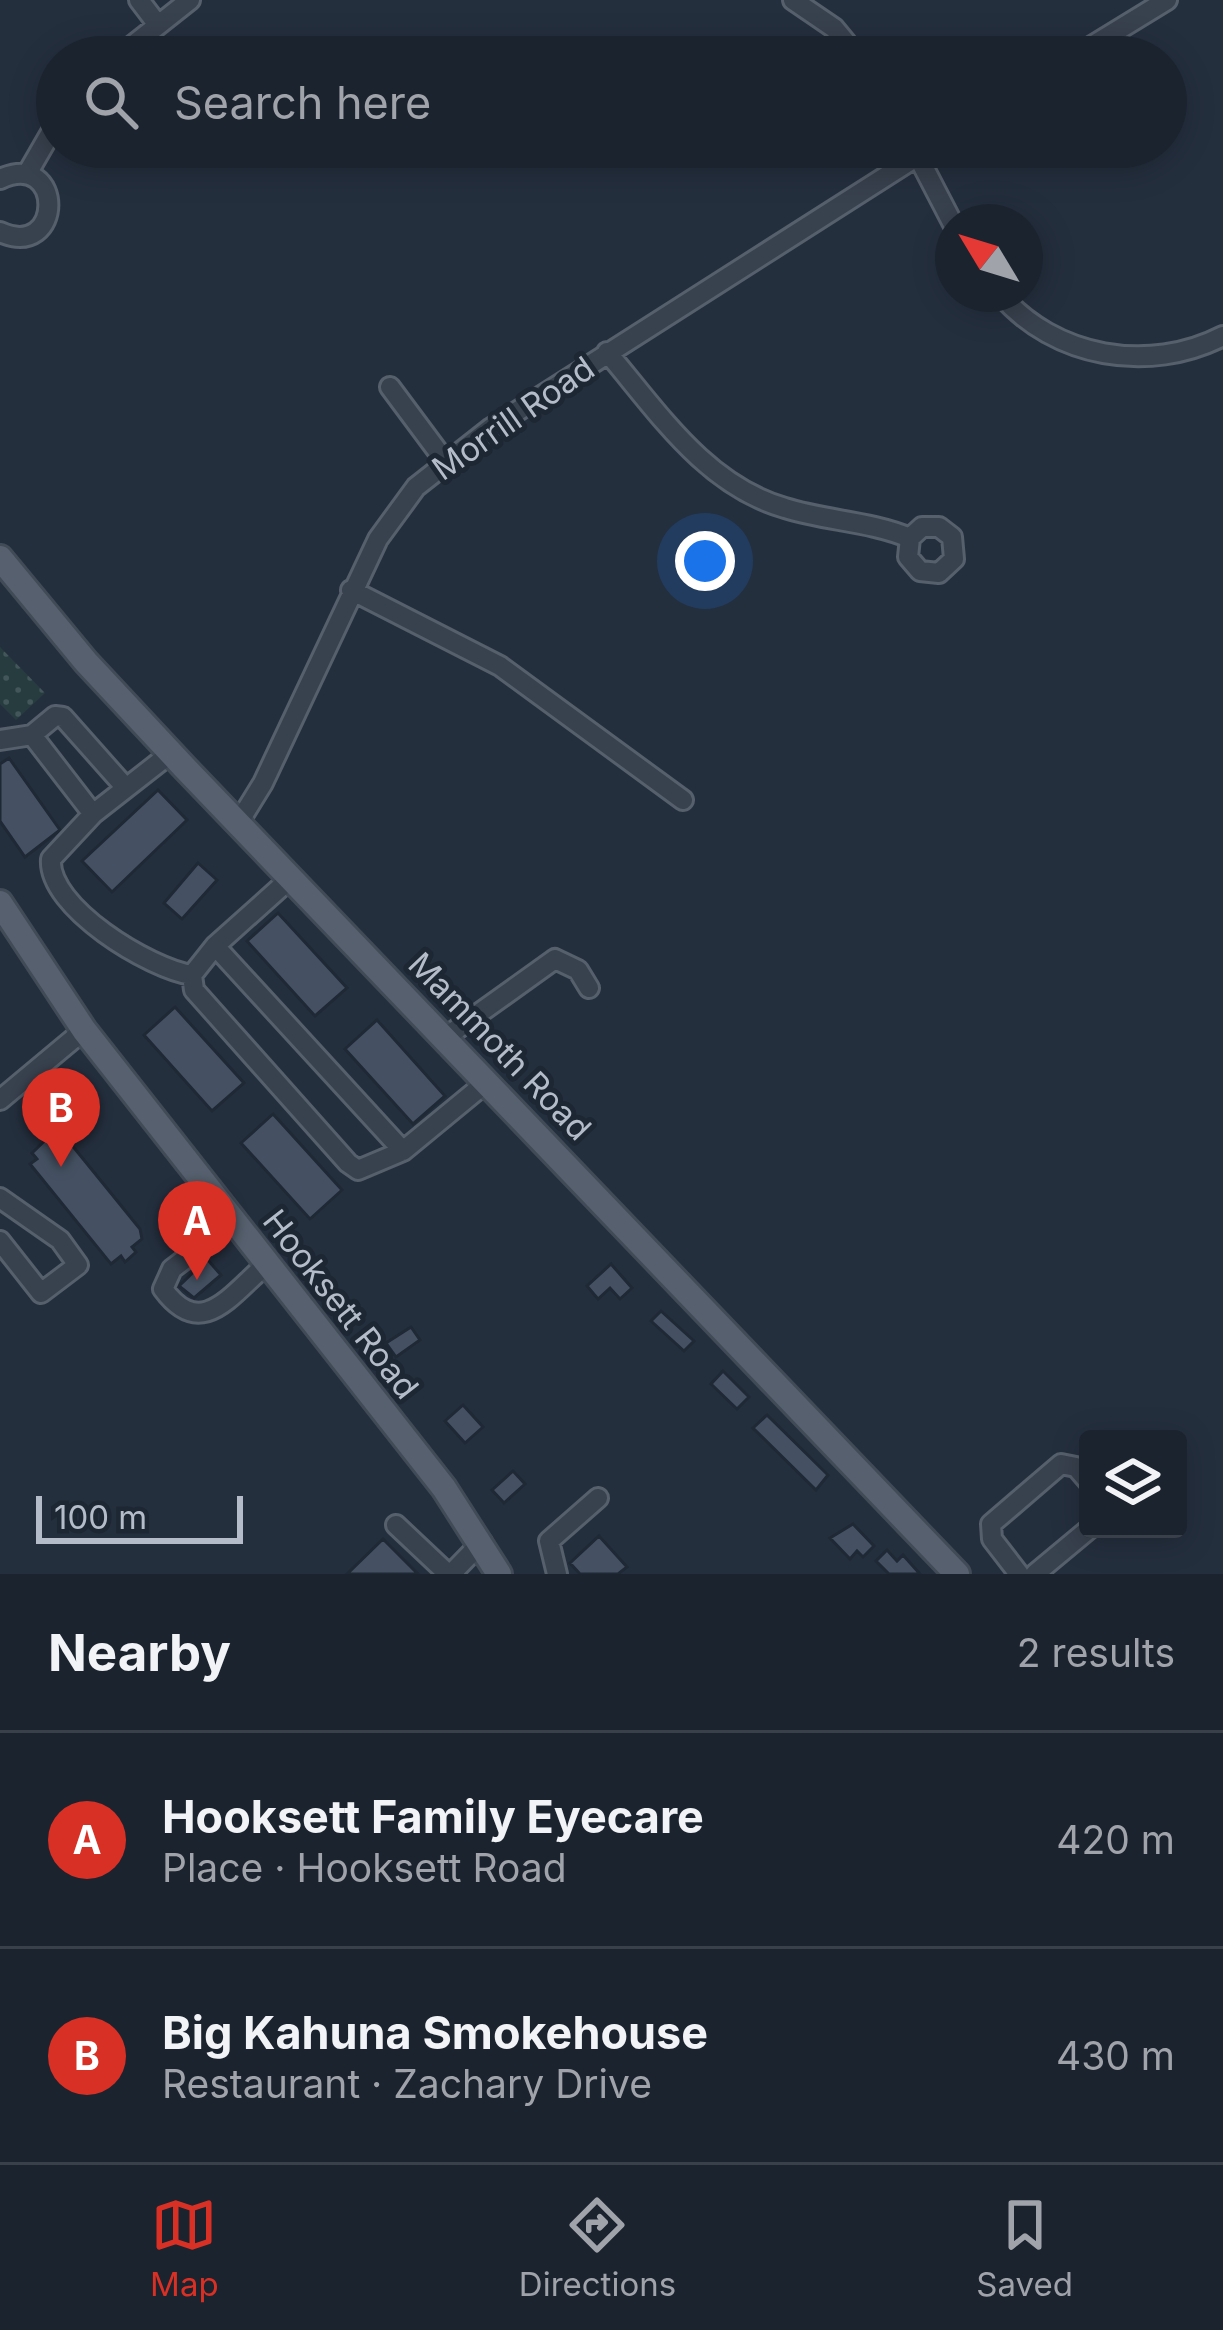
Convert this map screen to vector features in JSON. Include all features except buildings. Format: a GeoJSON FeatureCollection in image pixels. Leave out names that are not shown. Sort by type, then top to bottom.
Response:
{"type":"FeatureCollection","features":[{"type":"Feature","properties":{"kind":"main road","name":"Mammoth Road"},"geometry":{"type":"LineString","coordinates":[[0,558],[171,753],[957,1574]]}},
{"type":"Feature","properties":{"kind":"main road","name":"Hooksett Road"},"geometry":{"type":"LineString","coordinates":[[0,903],[84,1030],[482,1542],[499,1574]]}},
{"type":"Feature","properties":{"kind":"street"},"geometry":{"type":"LineString","coordinates":[[139,0],[158,26]]}},
{"type":"Feature","properties":{"kind":"street"},"geometry":{"type":"LineString","coordinates":[[145,36],[190,0]]}},
{"type":"Feature","properties":{"kind":"street"},"geometry":{"type":"LineString","coordinates":[[793,0],[841,36]]}},
{"type":"Feature","properties":{"kind":"street"},"geometry":{"type":"LineString","coordinates":[[1108,36],[1167,0]]}},
{"type":"Feature","properties":{"kind":"street"},"geometry":{"type":"LineString","coordinates":[[27,174],[36,158]]}},
{"type":"Feature","properties":{"kind":"street","name":"Morrill Road"},"geometry":{"type":"LineString","coordinates":[[239,822],[291,726],[351,590],[395,514],[445,461],[893,168]]}},
{"type":"Feature","properties":{"kind":"street"},"geometry":{"type":"LineString","coordinates":[[929,168],[944,204]]}},
{"type":"Feature","properties":{"kind":"street"},"geometry":{"type":"LineString","coordinates":[[0,178],[27,174]]}},
{"type":"Feature","properties":{"kind":"street"},"geometry":{"type":"LineString","coordinates":[[0,232],[27,236],[47,219],[47,192],[27,174]]}},
{"type":"Feature","properties":{"kind":"street"},"geometry":{"type":"LineString","coordinates":[[1019,312],[1035,328],[1093,352],[1156,356],[1223,336]]}},
{"type":"Feature","properties":{"kind":"street"},"geometry":{"type":"LineString","coordinates":[[608,352],[672,429],[729,484],[788,509],[873,524],[910,538]]}},
{"type":"Feature","properties":{"kind":"street"},"geometry":{"type":"LineString","coordinates":[[390,387],[445,461]]}},
{"type":"Feature","properties":{"kind":"street"},"geometry":{"type":"LineString","coordinates":[[351,590],[500,666],[683,800]]}},
{"type":"Feature","properties":{"kind":"street"},"geometry":{"type":"LineString","coordinates":[[0,740],[32,735],[55,716],[63,717],[126,788]]}},
{"type":"Feature","properties":{"kind":"street"},"geometry":{"type":"LineString","coordinates":[[32,735],[93,814]]}},
{"type":"Feature","properties":{"kind":"street"},"geometry":{"type":"LineString","coordinates":[[171,753],[58,848],[51,859],[52,875],[80,909],[125,948],[160,968],[192,975]]}},
{"type":"Feature","properties":{"kind":"street"},"geometry":{"type":"LineString","coordinates":[[292,877],[215,946],[192,975],[194,991],[349,1163],[358,1170],[403,1151],[488,1081]]}},
{"type":"Feature","properties":{"kind":"street"},"geometry":{"type":"LineString","coordinates":[[215,946],[403,1151]]}},
{"type":"Feature","properties":{"kind":"street"},"geometry":{"type":"LineString","coordinates":[[446,1037],[555,959],[578,970],[589,988]]}},
{"type":"Feature","properties":{"kind":"street"},"geometry":{"type":"LineString","coordinates":[[0,1100],[84,1030]]}},
{"type":"Feature","properties":{"kind":"street"},"geometry":{"type":"LineString","coordinates":[[0,1240],[41,1293],[78,1264],[60,1240],[1,1201]]}},
{"type":"Feature","properties":{"kind":"street"},"geometry":{"type":"LineString","coordinates":[[235,1221],[172,1269],[163,1289],[176,1307],[188,1315],[206,1314],[268,1263]]}},
{"type":"Feature","properties":{"kind":"street"},"geometry":{"type":"LineString","coordinates":[[1019,1574],[992,1539],[991,1524],[1061,1464],[1079,1470]]}},
{"type":"Feature","properties":{"kind":"street"},"geometry":{"type":"LineString","coordinates":[[557,1574],[549,1540],[598,1498]]}},
{"type":"Feature","properties":{"kind":"street"},"geometry":{"type":"LineString","coordinates":[[396,1525],[450,1574],[482,1542]]}},
{"type":"Feature","properties":{"kind":"street"},"geometry":{"type":"LineString","coordinates":[[1035,1574],[1079,1537]]}},
{"type":"Feature","properties":{"kind":"green space"},"geometry":{"type":"Polygon","coordinates":[[[0,647],[45,693],[16,720],[0,704],[0,647]]]}},
{"type":"Feature","properties":{"kind":"place","name":"Big Kahuna Smokehouse"},"geometry":{"type":"Point","coordinates":[61,1167]}},
{"type":"Feature","properties":{"kind":"place","name":"Hooksett Family Eyecare"},"geometry":{"type":"Point","coordinates":[197,1280]}}]}
